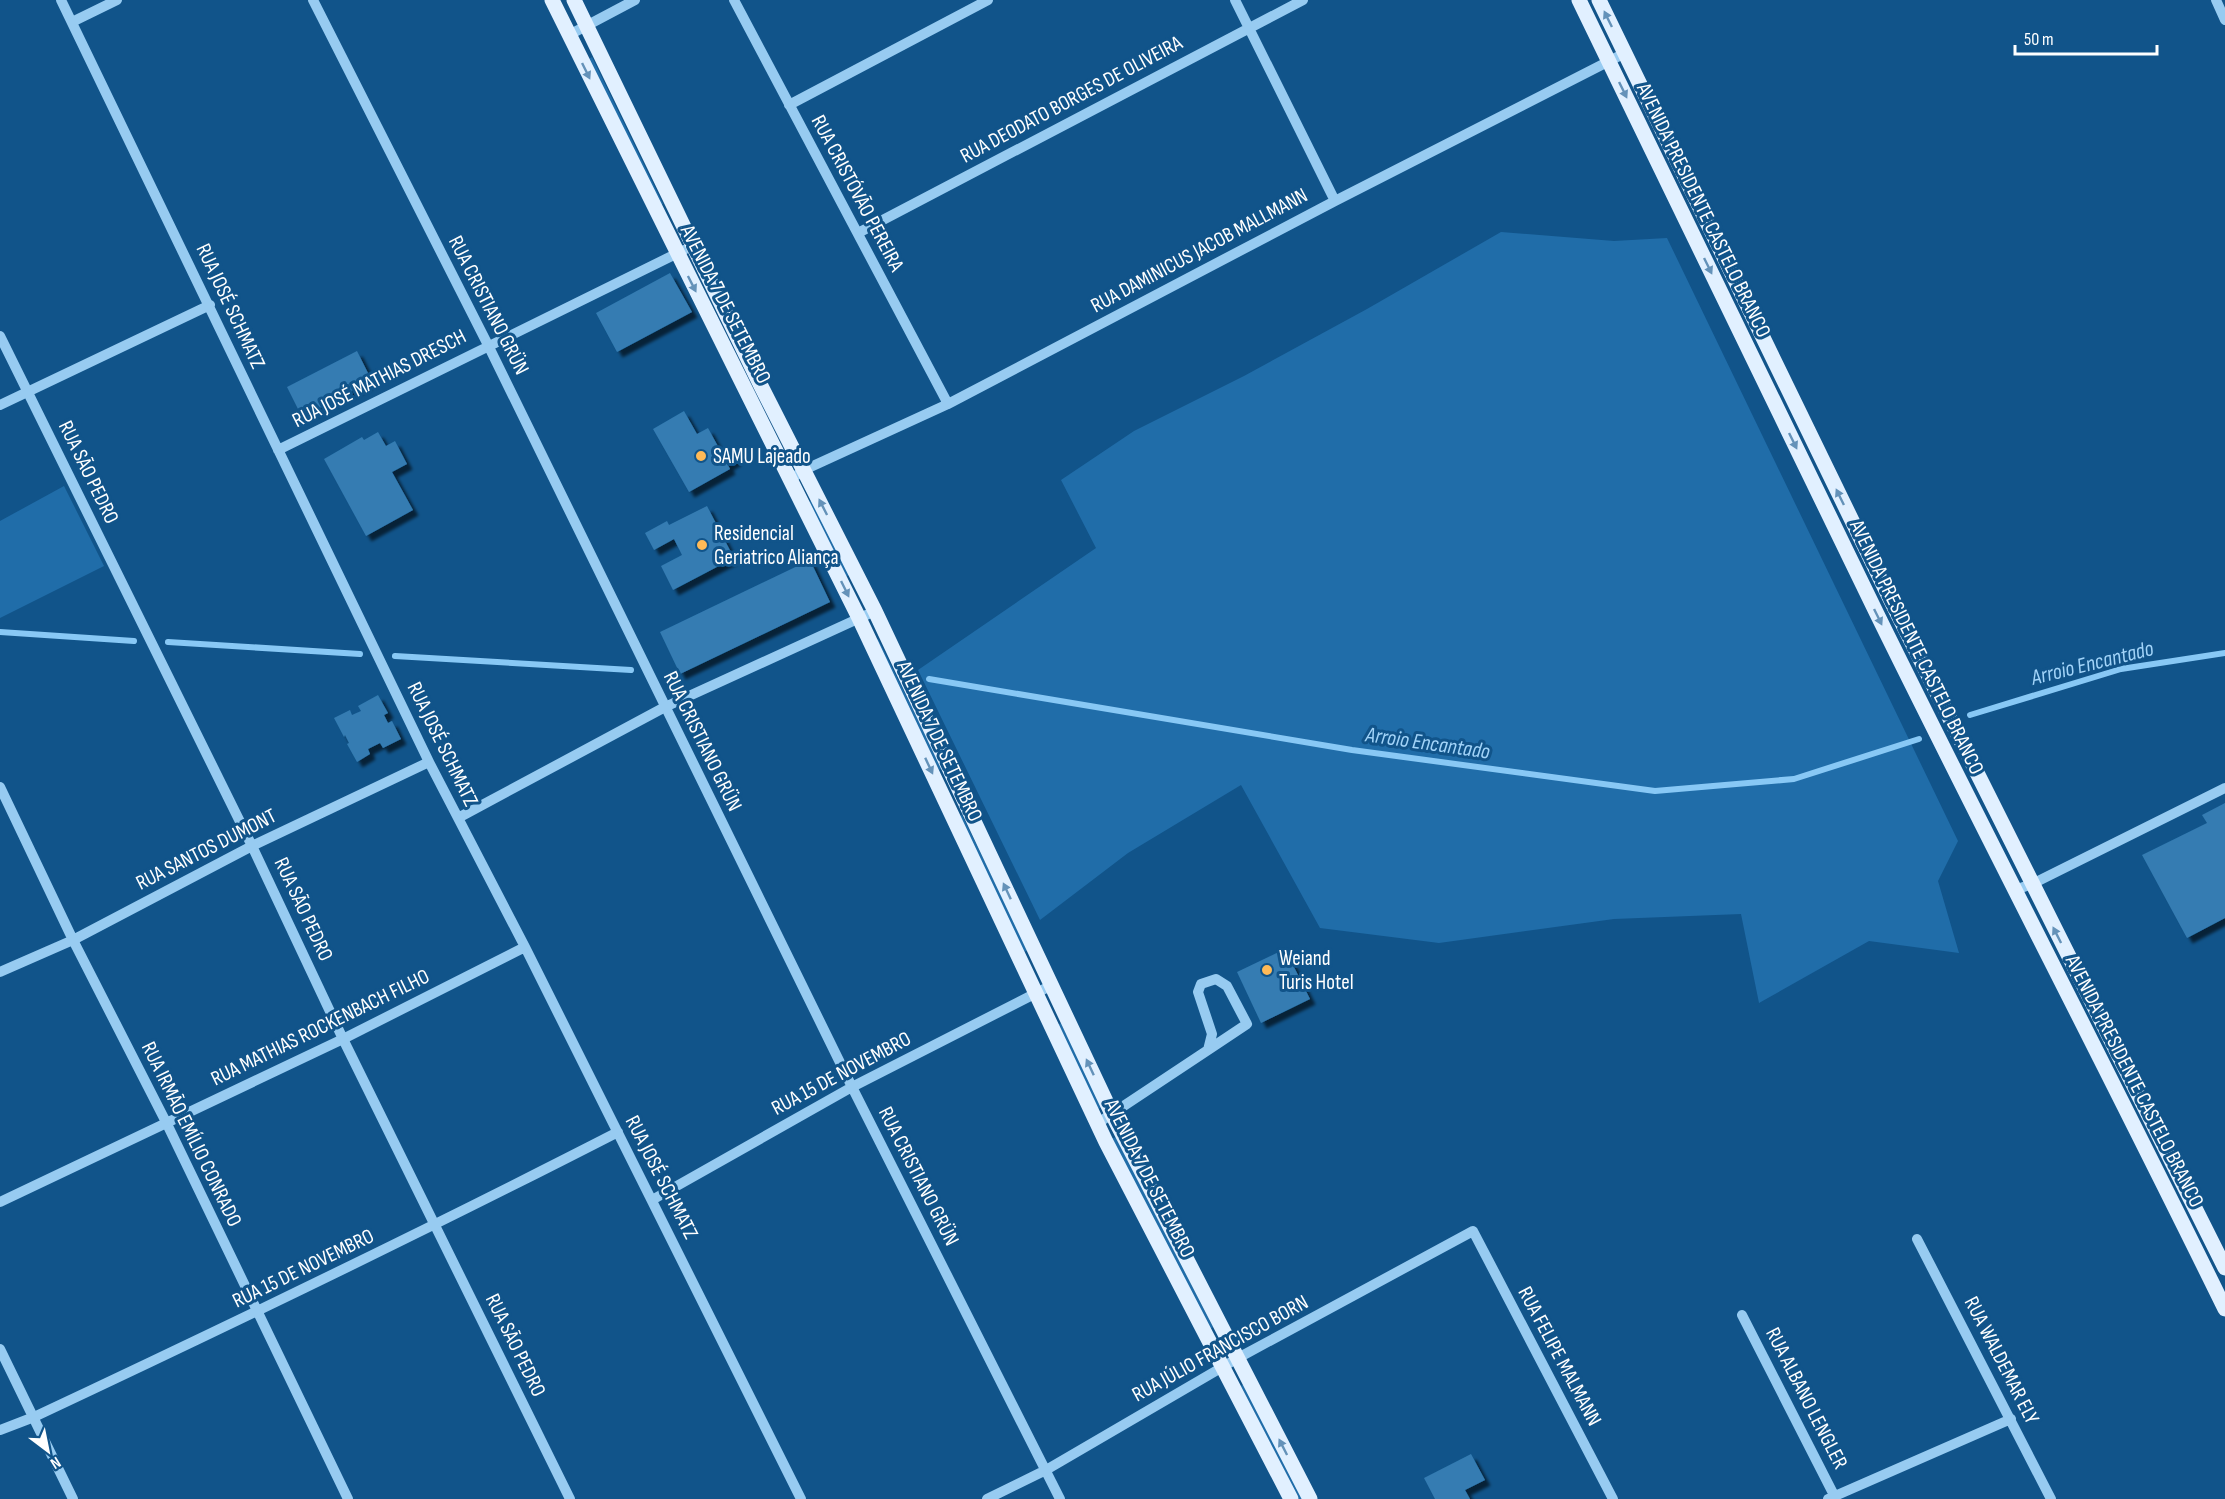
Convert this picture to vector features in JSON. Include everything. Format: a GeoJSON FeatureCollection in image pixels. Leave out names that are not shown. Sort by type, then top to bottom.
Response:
{"type":"FeatureCollection","features":[{"type":"Feature","properties":{"kind":"main road","name":"AVENIDA 7 DE SETEMBRO"},"geometry":{"type":"LineString","coordinates":[[553,0],[676,254],[754,390],[804,470],[875,610],[1112,1114],[1310,1499]]}},
{"type":"Feature","properties":{"kind":"main road","name":"AVENIDA 7 DE SETEMBRO"},"geometry":{"type":"LineString","coordinates":[[574,0],[692,246],[791,479],[1098,1123],[1291,1499]]}},
{"type":"Feature","properties":{"kind":"main road","name":"AVENIDA PRESIDENTE CASTELO BRANCO"},"geometry":{"type":"LineString","coordinates":[[1579,0],[1882,624],[2128,1110],[2225,1309]]}},
{"type":"Feature","properties":{"kind":"main road","name":"AVENIDA PRESIDENTE CASTELO BRANCO"},"geometry":{"type":"LineString","coordinates":[[1599,0],[1888,595],[2225,1268]]}},
{"type":"Feature","properties":{"kind":"main road"},"geometry":{"type":"LineString","coordinates":[[2069,996],[2085,989]]}},
{"type":"Feature","properties":{"kind":"street","name":"RUA JOSÉ SCHMATZ"},"geometry":{"type":"LineString","coordinates":[[61,0],[429,762],[525,947],[801,1499]]}},
{"type":"Feature","properties":{"kind":"street"},"geometry":{"type":"LineString","coordinates":[[72,22],[117,0]]}},
{"type":"Feature","properties":{"kind":"street","name":"RUA CRISTIANO GRÜN"},"geometry":{"type":"LineString","coordinates":[[313,0],[488,345],[852,1087],[1060,1499]]}},
{"type":"Feature","properties":{"kind":"street"},"geometry":{"type":"LineString","coordinates":[[569,35],[635,0]]}},
{"type":"Feature","properties":{"kind":"street","name":"RUA CRISTÓVÃO PEREIRA"},"geometry":{"type":"LineString","coordinates":[[734,0],[948,404]]}},
{"type":"Feature","properties":{"kind":"street"},"geometry":{"type":"LineString","coordinates":[[789,105],[988,0]]}},
{"type":"Feature","properties":{"kind":"street"},"geometry":{"type":"LineString","coordinates":[[1235,0],[1335,201]]}},
{"type":"Feature","properties":{"kind":"street","name":"RUA DEODATO BORGES DE OLIVEIRA"},"geometry":{"type":"LineString","coordinates":[[858,233],[1303,0]]}},
{"type":"Feature","properties":{"kind":"street"},"geometry":{"type":"LineString","coordinates":[[2216,0],[2225,20]]}},
{"type":"Feature","properties":{"kind":"street","name":"RUA DAMINICUS JACOB MALLMANN"},"geometry":{"type":"LineString","coordinates":[[791,479],[804,470],[948,404],[1335,201],[1625,53]]}},
{"type":"Feature","properties":{"kind":"street","name":"RUA JOSÉ MATHIAS DRESCH"},"geometry":{"type":"LineString","coordinates":[[279,450],[692,246]]}},
{"type":"Feature","properties":{"kind":"street"},"geometry":{"type":"LineString","coordinates":[[0,405],[210,305]]}},
{"type":"Feature","properties":{"kind":"street","name":"RUA SÃO PEDRO"},"geometry":{"type":"LineString","coordinates":[[0,336],[252,846],[343,1039],[570,1499]]}},
{"type":"Feature","properties":{"kind":"street"},"geometry":{"type":"LineString","coordinates":[[458,818],[665,707],[875,610]]}},
{"type":"Feature","properties":{"kind":"street","name":"RUA SANTOS DUMONT"},"geometry":{"type":"LineString","coordinates":[[0,972],[73,940],[252,846],[429,762]]}},
{"type":"Feature","properties":{"kind":"street","name":"RUA IRMÃO EMÍLIO CONRADO"},"geometry":{"type":"LineString","coordinates":[[0,787],[73,940],[167,1124],[348,1499]]}},
{"type":"Feature","properties":{"kind":"street"},"geometry":{"type":"LineString","coordinates":[[2015,890],[2032,884],[2225,788]]}},
{"type":"Feature","properties":{"kind":"street","name":"RUA MATHIAS ROCKENBACH FILHO"},"geometry":{"type":"LineString","coordinates":[[0,1202],[343,1039],[525,947]]}},
{"type":"Feature","properties":{"kind":"street"},"geometry":{"type":"LineString","coordinates":[[1098,1123],[1112,1114],[1208,1050],[1247,1024],[1227,986],[1216,979],[1201,984],[1197,992],[1212,1034],[1208,1050]]}},
{"type":"Feature","properties":{"kind":"street","name":"RUA 15 DE NOVEMBRO"},"geometry":{"type":"LineString","coordinates":[[652,1200],[852,1087],[1052,986]]}},
{"type":"Feature","properties":{"kind":"street","name":"RUA 15 DE NOVEMBRO"},"geometry":{"type":"LineString","coordinates":[[0,1430],[34,1417],[258,1312],[436,1226],[618,1132]]}},
{"type":"Feature","properties":{"kind":"street","name":"RUA JÚLIO FRANCISCO BORN"},"geometry":{"type":"LineString","coordinates":[[987,1499],[1046,1470],[1238,1358],[1473,1231]]}},
{"type":"Feature","properties":{"kind":"street","name":"RUA FELIPE MALMANN"},"geometry":{"type":"LineString","coordinates":[[1473,1231],[1613,1499]]}},
{"type":"Feature","properties":{"kind":"street","name":"RUA WALDEMAR ELY"},"geometry":{"type":"LineString","coordinates":[[1917,1239],[2051,1499]]}},
{"type":"Feature","properties":{"kind":"street","name":"RUA ALBANO LENGLER"},"geometry":{"type":"LineString","coordinates":[[1743,1315],[1833,1498]]}},
{"type":"Feature","properties":{"kind":"street"},"geometry":{"type":"LineString","coordinates":[[0,1349],[73,1499]]}},
{"type":"Feature","properties":{"kind":"street"},"geometry":{"type":"LineString","coordinates":[[1833,1498],[2011,1419]]}},
{"type":"Feature","properties":{"kind":"shaded area"},"geometry":{"type":"Polygon","coordinates":[[[592,57],[663,204],[659,206],[589,59],[592,57]]]}},
{"type":"Feature","properties":{"kind":"shaded area"},"geometry":{"type":"Polygon","coordinates":[[[1501,232],[1614,241],[1667,238],[1958,841],[1938,881],[1959,953],[1869,941],[1759,1003],[1741,914],[1614,919],[1439,943],[1320,928],[1241,785],[1128,853],[1040,920],[918,670],[1096,548],[1061,480],[1134,431],[1244,376],[1501,232]]]}},
{"type":"Feature","properties":{"kind":"shaded area"},"geometry":{"type":"Polygon","coordinates":[[[64,486],[104,566],[0,618],[0,521],[64,486]]]}},
{"type":"Feature","properties":{"kind":"shaded area"},"geometry":{"type":"Polygon","coordinates":[[[812,500],[850,575],[846,576],[809,502],[812,500]]]}},
{"type":"Feature","properties":{"kind":"shaded area"},"geometry":{"type":"Polygon","coordinates":[[[878,639],[942,768],[939,770],[874,641],[878,639]]]}},
{"type":"Feature","properties":{"kind":"shaded area"},"geometry":{"type":"Polygon","coordinates":[[[962,815],[1028,950],[1024,952],[958,817],[962,815]]]}},
{"type":"Feature","properties":{"kind":"shaded area"},"geometry":{"type":"Polygon","coordinates":[[[1061,1023],[1102,1107],[1098,1109],[1058,1025],[1061,1023]]]}},
{"type":"Feature","properties":{"kind":"shaded area"},"geometry":{"type":"Polygon","coordinates":[[[1116,1137],[1213,1327],[1210,1329],[1112,1139],[1116,1137]]]}},
{"type":"Feature","properties":{"kind":"shaded area"},"geometry":{"type":"Polygon","coordinates":[[[1244,1384],[1303,1499],[1299,1499],[1241,1386],[1244,1384]]]}},
{"type":"Feature","properties":{"kind":"building"},"geometry":{"type":"Polygon","coordinates":[[[670,273],[692,312],[617,352],[596,313],[670,273]]]}},
{"type":"Feature","properties":{"kind":"building"},"geometry":{"type":"Polygon","coordinates":[[[357,351],[372,381],[302,417],[287,387],[357,351]]]}},
{"type":"Feature","properties":{"kind":"building","name":"SAMU Lajeado"},"geometry":{"type":"Polygon","coordinates":[[[684,411],[697,434],[708,428],[720,450],[728,446],[736,460],[728,465],[730,469],[689,492],[653,429],[684,411]]]}},
{"type":"Feature","properties":{"kind":"building"},"geometry":{"type":"Polygon","coordinates":[[[378,432],[386,446],[395,441],[407,464],[392,472],[413,510],[366,536],[324,459],[362,437],[364,440],[378,432]]]}},
{"type":"Feature","properties":{"kind":"building","name":"Residencial Geriatrico Aliança"},"geometry":{"type":"Polygon","coordinates":[[[707,506],[734,558],[673,590],[661,566],[682,555],[674,539],[654,550],[645,533],[667,521],[669,525],[707,506]]]}},
{"type":"Feature","properties":{"kind":"building"},"geometry":{"type":"Polygon","coordinates":[[[810,560],[830,602],[680,674],[660,632],[810,560]]]}},
{"type":"Feature","properties":{"kind":"building"},"geometry":{"type":"Polygon","coordinates":[[[378,695],[388,713],[384,715],[388,723],[392,721],[401,739],[383,748],[380,743],[368,749],[370,754],[357,762],[347,744],[349,743],[345,735],[344,737],[334,718],[350,710],[352,715],[361,711],[358,706],[378,695]]]}},
{"type":"Feature","properties":{"kind":"building"},"geometry":{"type":"Polygon","coordinates":[[[2225,803],[2225,918],[2187,938],[2142,855],[2207,823],[2202,815],[2225,803]]]}},
{"type":"Feature","properties":{"kind":"building"},"geometry":{"type":"Polygon","coordinates":[[[1285,949],[1310,999],[1261,1023],[1237,972],[1285,949]]]}},
{"type":"Feature","properties":{"kind":"building"},"geometry":{"type":"Polygon","coordinates":[[[1471,1454],[1485,1480],[1465,1490],[1470,1499],[1435,1499],[1424,1478],[1471,1454]]]}},
{"type":"Feature","properties":{"kind":"waterway"},"geometry":{"type":"LineString","coordinates":[[0,632],[134,641]]}},
{"type":"Feature","properties":{"kind":"waterway"},"geometry":{"type":"LineString","coordinates":[[168,642],[360,654]]}},
{"type":"Feature","properties":{"kind":"waterway","name":"Arroio Encantado"},"geometry":{"type":"LineString","coordinates":[[1970,715],[2121,669],[2225,653]]}},
{"type":"Feature","properties":{"kind":"waterway"},"geometry":{"type":"LineString","coordinates":[[395,656],[631,670]]}},
{"type":"Feature","properties":{"kind":"waterway","name":"Arroio Encantado"},"geometry":{"type":"LineString","coordinates":[[929,679],[1352,750],[1655,791],[1794,779],[1919,739]]}},
{"type":"Feature","properties":{"kind":"place","name":"SAMU Lajeado"},"geometry":{"type":"Point","coordinates":[701,456]}},
{"type":"Feature","properties":{"kind":"place","name":"Residencial Geriatrico Aliança"},"geometry":{"type":"Point","coordinates":[702,545]}},
{"type":"Feature","properties":{"kind":"place","name":"Weiand Turis Hotel"},"geometry":{"type":"Point","coordinates":[1267,970]}}]}
